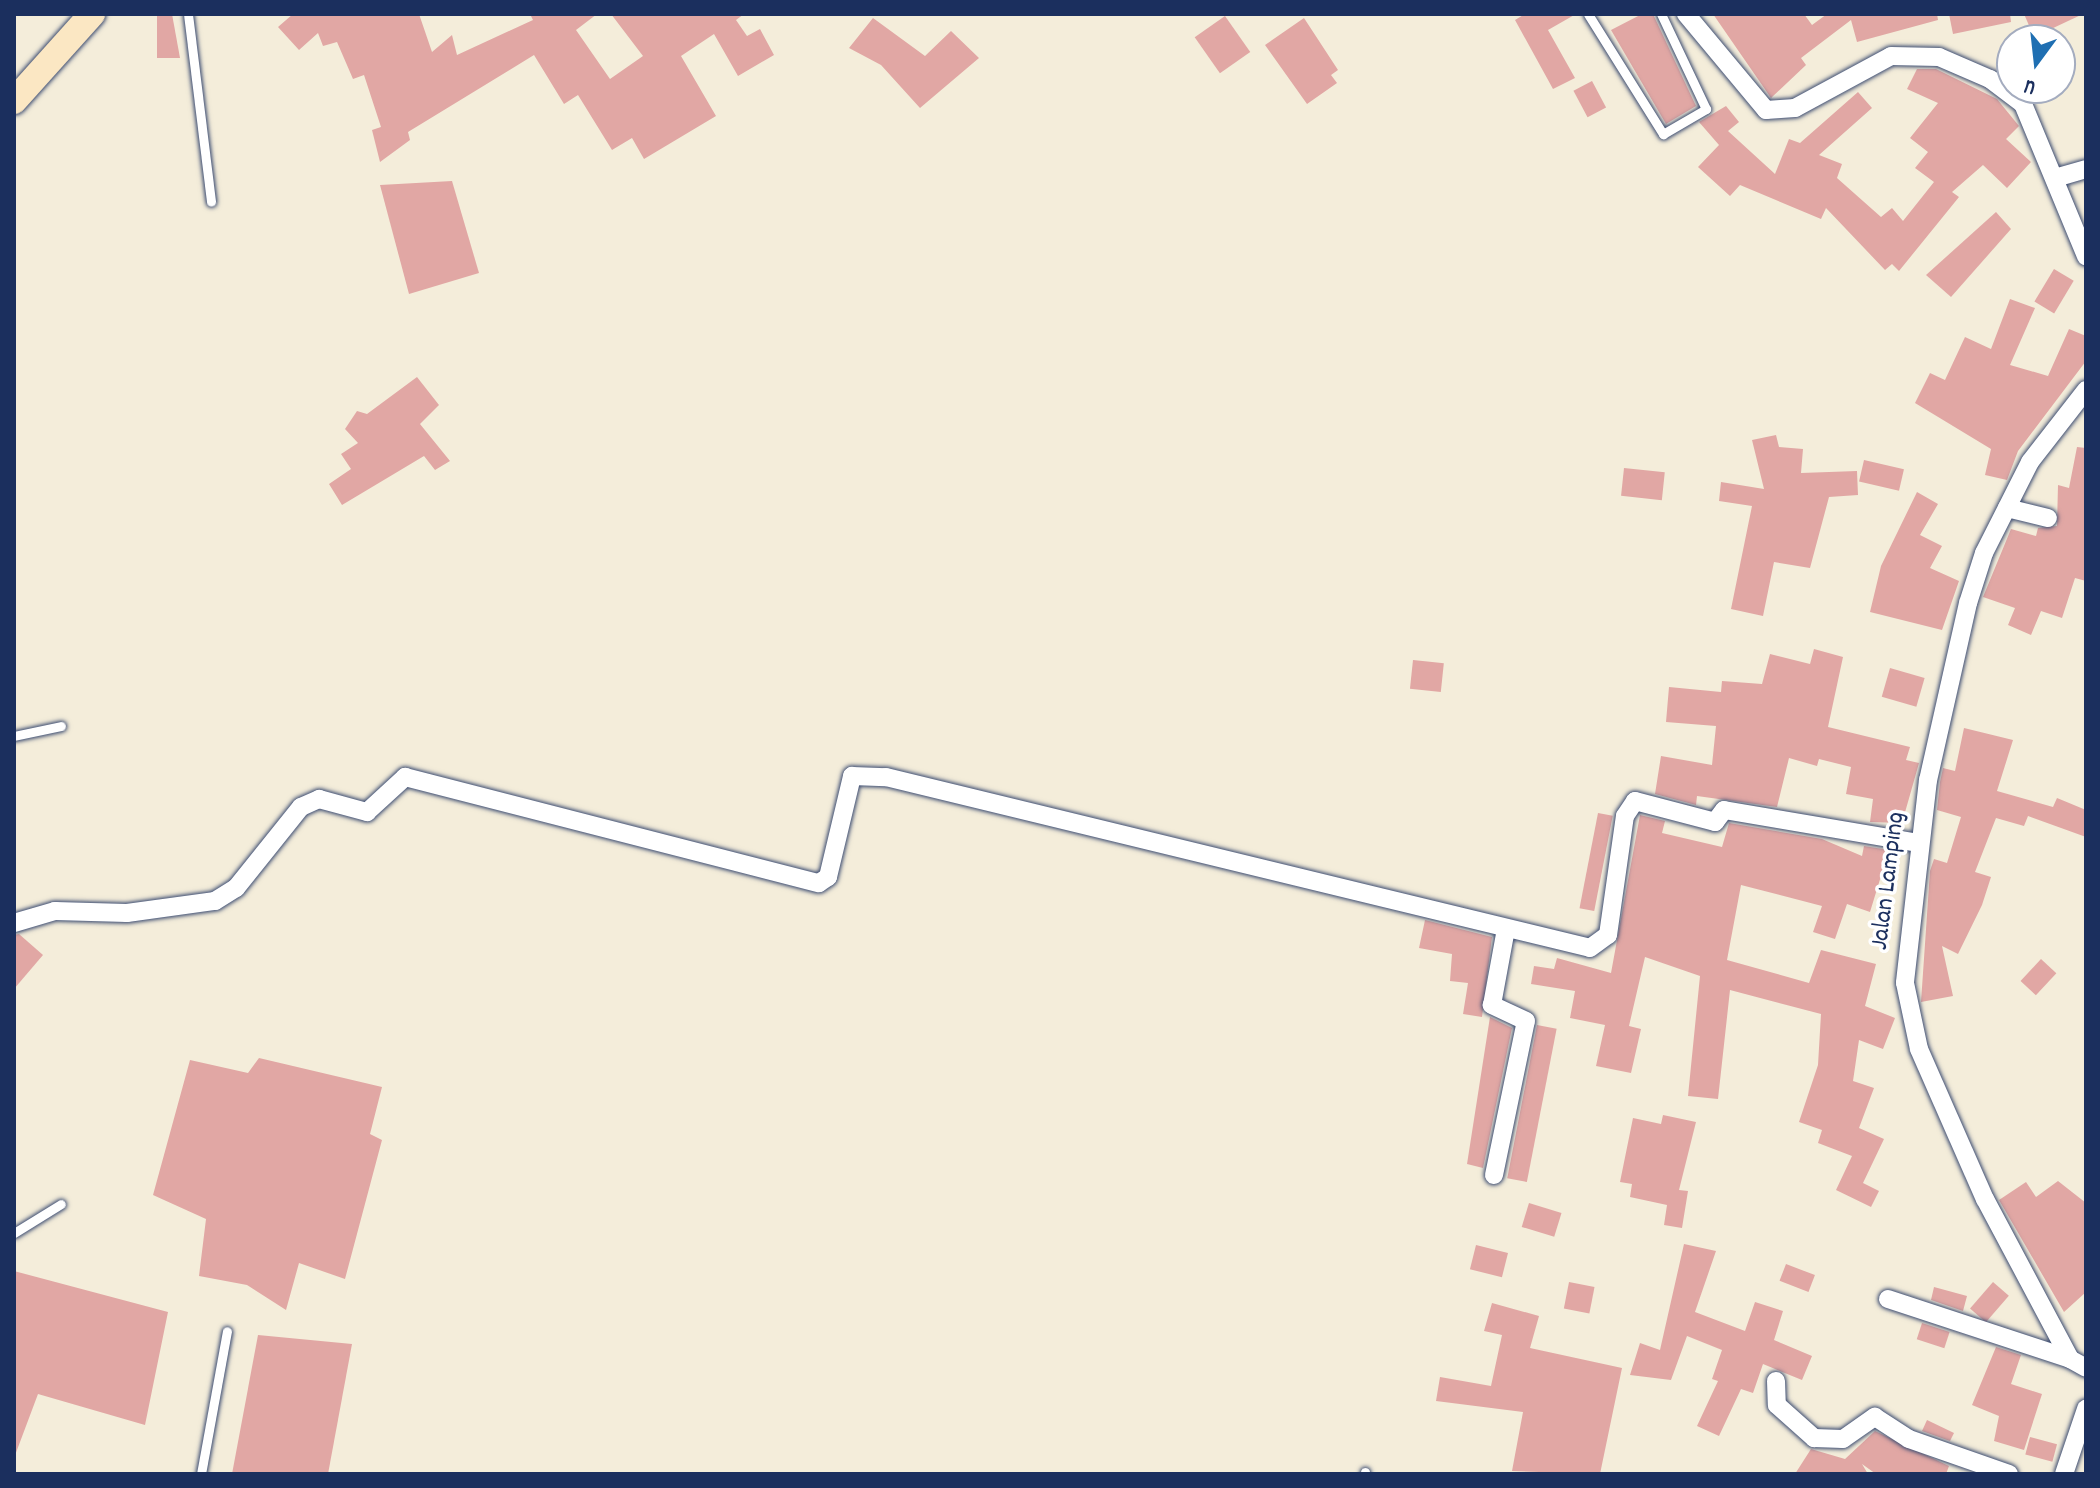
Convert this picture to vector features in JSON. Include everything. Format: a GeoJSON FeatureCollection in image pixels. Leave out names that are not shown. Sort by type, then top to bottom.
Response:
{"type":"FeatureCollection","features":[{"type":"Feature","properties":{"kind":"main road"},"geometry":{"type":"LineString","coordinates":[[15,90],[92,14]]}},
{"type":"Feature","properties":{"kind":"street"},"geometry":{"type":"LineString","coordinates":[[1686,14],[1766,110],[1795,108],[1891,56],[1939,57],[1990,79],[2023,104],[2086,256]]}},
{"type":"Feature","properties":{"kind":"street"},"geometry":{"type":"LineString","coordinates":[[2055,178],[2086,169]]}},
{"type":"Feature","properties":{"kind":"street","name":"Jalan Lamping"},"geometry":{"type":"LineString","coordinates":[[2078,1363],[1985,1199],[1909,1019],[1906,939],[1919,843],[1968,603],[2007,508],[2030,462],[2086,390]]}},
{"type":"Feature","properties":{"kind":"street"},"geometry":{"type":"LineString","coordinates":[[2007,508],[2048,518]]}},
{"type":"Feature","properties":{"kind":"street"},"geometry":{"type":"LineString","coordinates":[[14,923],[55,911],[127,913],[215,901],[236,888],[301,807],[319,799],[367,812],[405,777],[821,883],[857,775],[978,796],[1590,948],[1604,942],[1625,816],[1635,801],[1715,822],[1724,810],[1919,843]]}},
{"type":"Feature","properties":{"kind":"street"},"geometry":{"type":"LineString","coordinates":[[1494,1175],[1526,1021],[1492,1005],[1506,929]]}},
{"type":"Feature","properties":{"kind":"street"},"geometry":{"type":"LineString","coordinates":[[1888,1299],[2078,1363]]}},
{"type":"Feature","properties":{"kind":"street"},"geometry":{"type":"LineString","coordinates":[[1776,1381],[1777,1405],[1814,1438],[1843,1439],[1875,1417],[1909,1439],[2009,1474]]}},
{"type":"Feature","properties":{"kind":"street"},"geometry":{"type":"LineString","coordinates":[[2064,1474],[2086,1409]]}},
{"type":"Feature","properties":{"kind":"lane"},"geometry":{"type":"LineString","coordinates":[[188,14],[211,202]]}},
{"type":"Feature","properties":{"kind":"lane"},"geometry":{"type":"LineString","coordinates":[[1588,14],[1663,134],[1706,109],[1661,14]]}},
{"type":"Feature","properties":{"kind":"lane"},"geometry":{"type":"LineString","coordinates":[[1990,79],[1996,77]]}},
{"type":"Feature","properties":{"kind":"lane"},"geometry":{"type":"LineString","coordinates":[[14,736],[61,726]]}},
{"type":"Feature","properties":{"kind":"lane"},"geometry":{"type":"LineString","coordinates":[[14,1233],[61,1204]]}},
{"type":"Feature","properties":{"kind":"lane"},"geometry":{"type":"LineString","coordinates":[[201,1474],[227,1331]]}},
{"type":"Feature","properties":{"kind":"building"},"geometry":{"type":"Polygon","coordinates":[[[157,14],[172,14],[180,58],[157,58],[157,14]]]}},
{"type":"Feature","properties":{"kind":"building"},"geometry":{"type":"Polygon","coordinates":[[[293,14],[419,14],[432,52],[452,35],[457,55],[533,20],[530,14],[597,14],[576,30],[610,79],[643,56],[611,14],[744,14],[736,20],[747,36],[760,29],[774,55],[738,76],[714,34],[681,56],[716,116],[644,159],[632,138],[612,150],[578,95],[564,104],[534,55],[408,132],[410,140],[380,162],[372,130],[381,127],[364,75],[353,79],[337,42],[323,46],[318,33],[299,50],[278,27],[293,14]]]}},
{"type":"Feature","properties":{"kind":"building"},"geometry":{"type":"Polygon","coordinates":[[[1525,14],[1576,14],[1548,30],[1575,78],[1553,89],[1515,20],[1525,14]]]}},
{"type":"Feature","properties":{"kind":"building"},"geometry":{"type":"Polygon","coordinates":[[[1642,14],[1653,14],[1696,106],[1666,124],[1611,30],[1642,14]]]}},
{"type":"Feature","properties":{"kind":"building"},"geometry":{"type":"Polygon","coordinates":[[[1713,14],[1804,14],[1812,25],[1827,14],[1937,14],[1938,20],[1857,42],[1851,20],[1801,58],[1806,65],[1771,98],[1713,14]]]}},
{"type":"Feature","properties":{"kind":"building"},"geometry":{"type":"Polygon","coordinates":[[[1949,14],[2010,14],[2011,22],[1953,34],[1949,14]]]}},
{"type":"Feature","properties":{"kind":"building"},"geometry":{"type":"Polygon","coordinates":[[[2024,14],[2083,14],[2062,24],[2028,24],[2024,14]]]}},
{"type":"Feature","properties":{"kind":"building"},"geometry":{"type":"Polygon","coordinates":[[[1225,16],[1250,52],[1220,73],[1195,37],[1225,16]]]}},
{"type":"Feature","properties":{"kind":"building"},"geometry":{"type":"Polygon","coordinates":[[[873,18],[925,56],[951,31],[979,58],[920,108],[881,65],[849,48],[873,18]]]}},
{"type":"Feature","properties":{"kind":"building"},"geometry":{"type":"Polygon","coordinates":[[[1304,18],[1338,70],[1331,75],[1337,83],[1307,104],[1265,45],[1304,18]]]}},
{"type":"Feature","properties":{"kind":"building"},"geometry":{"type":"Polygon","coordinates":[[[1917,69],[1936,69],[1996,99],[1996,104],[2001,104],[2019,126],[2006,139],[2031,162],[2007,188],[1983,165],[1952,192],[1959,197],[1899,271],[1892,264],[1885,270],[1826,208],[1821,219],[1740,185],[1730,196],[1698,167],[1719,145],[1699,122],[1726,106],[1739,122],[1728,131],[1775,174],[1789,139],[1800,143],[1858,92],[1872,108],[1819,155],[1842,164],[1837,178],[1881,217],[1892,208],[1903,221],[1934,182],[1915,168],[1928,152],[1910,138],[1938,103],[1907,89],[1917,69]]]}},
{"type":"Feature","properties":{"kind":"building"},"geometry":{"type":"Polygon","coordinates":[[[1592,81],[1606,107],[1588,117],[1573,91],[1592,81]]]}},
{"type":"Feature","properties":{"kind":"building"},"geometry":{"type":"Polygon","coordinates":[[[452,181],[479,273],[409,294],[380,185],[452,181]]]}},
{"type":"Feature","properties":{"kind":"building"},"geometry":{"type":"Polygon","coordinates":[[[1996,212],[2011,229],[1951,297],[1926,275],[1996,212]]]}},
{"type":"Feature","properties":{"kind":"building"},"geometry":{"type":"Polygon","coordinates":[[[2054,269],[2074,281],[2054,313],[2034,302],[2054,269]]]}},
{"type":"Feature","properties":{"kind":"building"},"geometry":{"type":"Polygon","coordinates":[[[2010,299],[2035,308],[2010,365],[2048,376],[2069,329],[2086,336],[2086,361],[2018,451],[2007,480],[1985,475],[1991,449],[1915,403],[1930,373],[1945,380],[1965,337],[1991,349],[2010,299]]]}},
{"type":"Feature","properties":{"kind":"building"},"geometry":{"type":"Polygon","coordinates":[[[417,377],[439,405],[420,424],[450,461],[435,470],[424,456],[342,505],[329,484],[351,469],[341,454],[358,443],[345,429],[357,411],[367,414],[417,377]]]}},
{"type":"Feature","properties":{"kind":"building"},"geometry":{"type":"Polygon","coordinates":[[[1776,435],[1779,447],[1803,449],[1801,473],[1857,471],[1858,495],[1829,497],[1810,568],[1774,562],[1763,616],[1731,609],[1752,506],[1719,501],[1721,482],[1764,489],[1752,440],[1776,435]]]}},
{"type":"Feature","properties":{"kind":"building"},"geometry":{"type":"Polygon","coordinates":[[[2077,447],[2086,448],[2086,581],[2075,578],[2062,618],[2041,611],[2031,635],[2008,625],[2015,608],[1983,597],[2011,529],[2036,536],[2038,528],[2057,526],[2058,485],[2069,488],[2077,447]]]}},
{"type":"Feature","properties":{"kind":"building"},"geometry":{"type":"Polygon","coordinates":[[[1864,460],[1904,469],[1899,491],[1859,481],[1864,460]]]}},
{"type":"Feature","properties":{"kind":"building"},"geometry":{"type":"Polygon","coordinates":[[[1624,468],[1665,472],[1662,500],[1621,496],[1624,468]]]}},
{"type":"Feature","properties":{"kind":"building"},"geometry":{"type":"Polygon","coordinates":[[[1917,492],[1938,504],[1920,535],[1942,546],[1930,568],[1959,581],[1942,630],[1870,612],[1881,566],[1917,492]]]}},
{"type":"Feature","properties":{"kind":"building"},"geometry":{"type":"Polygon","coordinates":[[[1814,649],[1843,657],[1828,727],[1910,747],[1906,760],[1919,763],[1902,823],[1870,822],[1873,799],[1846,794],[1851,767],[1819,759],[1817,766],[1789,758],[1777,807],[1697,796],[1696,805],[1655,794],[1661,756],[1712,765],[1716,726],[1666,722],[1669,687],[1721,692],[1722,681],[1762,684],[1770,654],[1810,664],[1814,649]]]}},
{"type":"Feature","properties":{"kind":"building"},"geometry":{"type":"Polygon","coordinates":[[[1413,660],[1444,663],[1441,692],[1410,689],[1413,660]]]}},
{"type":"Feature","properties":{"kind":"building"},"geometry":{"type":"Polygon","coordinates":[[[1890,668],[1925,678],[1916,707],[1882,697],[1890,668]]]}},
{"type":"Feature","properties":{"kind":"building"},"geometry":{"type":"Polygon","coordinates":[[[1964,728],[2013,740],[1997,791],[2053,807],[2057,798],[2086,810],[2086,837],[2028,816],[2024,826],[1996,818],[1975,872],[1991,877],[1982,905],[1958,954],[1942,946],[1953,996],[1921,1002],[1930,871],[1934,859],[1947,863],[1961,817],[1937,810],[1940,782],[1943,768],[1955,771],[1964,728]]]}},
{"type":"Feature","properties":{"kind":"building"},"geometry":{"type":"Polygon","coordinates":[[[1598,813],[1613,816],[1594,911],[1579,908],[1598,813]]]}},
{"type":"Feature","properties":{"kind":"building"},"geometry":{"type":"Polygon","coordinates":[[[1640,815],[1665,821],[1662,833],[1722,847],[1729,823],[1822,839],[1862,856],[1864,846],[1889,850],[1870,912],[1847,904],[1835,939],[1813,932],[1822,906],[1741,885],[1727,960],[1809,983],[1821,950],[1876,964],[1865,1006],[1895,1018],[1883,1049],[1859,1040],[1853,1081],[1874,1088],[1859,1128],[1884,1139],[1863,1183],[1879,1191],[1871,1207],[1836,1190],[1852,1156],[1818,1143],[1822,1130],[1799,1122],[1818,1065],[1821,1014],[1730,990],[1718,1099],[1688,1096],[1700,976],[1645,957],[1629,1026],[1641,1029],[1631,1073],[1596,1066],[1605,1025],[1570,1018],[1575,991],[1531,984],[1534,966],[1554,969],[1557,958],[1611,973],[1640,815]]]}},
{"type":"Feature","properties":{"kind":"building"},"geometry":{"type":"Polygon","coordinates":[[[1425,920],[1492,937],[1482,1017],[1463,1014],[1468,983],[1450,981],[1452,954],[1419,948],[1425,920]]]}},
{"type":"Feature","properties":{"kind":"building"},"geometry":{"type":"Polygon","coordinates":[[[19,934],[43,955],[14,989],[14,935],[19,934]]]}},
{"type":"Feature","properties":{"kind":"building"},"geometry":{"type":"Polygon","coordinates":[[[2041,959],[2056,973],[2036,995],[2021,981],[2041,959]]]}},
{"type":"Feature","properties":{"kind":"building"},"geometry":{"type":"Polygon","coordinates":[[[1490,1017],[1512,1028],[1483,1168],[1467,1164],[1490,1017]]]}},
{"type":"Feature","properties":{"kind":"building"},"geometry":{"type":"Polygon","coordinates":[[[1537,1025],[1557,1029],[1527,1182],[1507,1178],[1537,1025]]]}},
{"type":"Feature","properties":{"kind":"building"},"geometry":{"type":"Polygon","coordinates":[[[259,1058],[382,1087],[370,1134],[382,1140],[345,1279],[299,1263],[286,1310],[247,1285],[199,1276],[206,1219],[153,1195],[190,1060],[248,1073],[259,1058]]]}},
{"type":"Feature","properties":{"kind":"building"},"geometry":{"type":"Polygon","coordinates":[[[1663,1115],[1696,1122],[1679,1190],[1688,1191],[1682,1228],[1664,1225],[1667,1205],[1630,1197],[1632,1184],[1620,1182],[1633,1118],[1661,1124],[1663,1115]]]}},
{"type":"Feature","properties":{"kind":"building"},"geometry":{"type":"Polygon","coordinates":[[[2058,1181],[2086,1203],[2086,1292],[2064,1312],[1999,1200],[2026,1182],[2036,1197],[2058,1181]]]}},
{"type":"Feature","properties":{"kind":"building"},"geometry":{"type":"Polygon","coordinates":[[[1529,1203],[1562,1213],[1554,1237],[1522,1227],[1529,1203]]]}},
{"type":"Feature","properties":{"kind":"building"},"geometry":{"type":"Polygon","coordinates":[[[1684,1244],[1716,1251],[1695,1312],[1745,1331],[1755,1302],[1783,1311],[1774,1340],[1812,1356],[1802,1380],[1763,1364],[1753,1393],[1741,1389],[1719,1436],[1697,1426],[1718,1381],[1712,1379],[1722,1350],[1687,1336],[1671,1380],[1630,1375],[1640,1343],[1660,1350],[1684,1244]]]}},
{"type":"Feature","properties":{"kind":"building"},"geometry":{"type":"Polygon","coordinates":[[[1476,1245],[1508,1253],[1502,1277],[1470,1269],[1476,1245]]]}},
{"type":"Feature","properties":{"kind":"building"},"geometry":{"type":"Polygon","coordinates":[[[1786,1264],[1815,1275],[1808,1292],[1780,1281],[1786,1264]]]}},
{"type":"Feature","properties":{"kind":"building"},"geometry":{"type":"Polygon","coordinates":[[[14,1271],[168,1312],[145,1425],[38,1394],[14,1458],[14,1271]]]}},
{"type":"Feature","properties":{"kind":"building"},"geometry":{"type":"Polygon","coordinates":[[[1569,1282],[1595,1287],[1589,1313],[1564,1309],[1569,1282]]]}},
{"type":"Feature","properties":{"kind":"building"},"geometry":{"type":"Polygon","coordinates":[[[1993,1282],[2009,1296],[1986,1322],[1970,1308],[1993,1282]]]}},
{"type":"Feature","properties":{"kind":"building"},"geometry":{"type":"Polygon","coordinates":[[[1934,1287],[1967,1296],[1963,1311],[1931,1300],[1934,1287]]]}},
{"type":"Feature","properties":{"kind":"building"},"geometry":{"type":"Polygon","coordinates":[[[1492,1303],[1539,1316],[1530,1348],[1622,1368],[1600,1474],[1512,1471],[1523,1412],[1436,1401],[1440,1377],[1491,1386],[1502,1335],[1484,1331],[1492,1303]]]}},
{"type":"Feature","properties":{"kind":"building"},"geometry":{"type":"Polygon","coordinates":[[[1922,1323],[1950,1332],[1944,1348],[1917,1339],[1922,1323]]]}},
{"type":"Feature","properties":{"kind":"building"},"geometry":{"type":"Polygon","coordinates":[[[258,1335],[352,1344],[328,1474],[232,1474],[258,1335]]]}},
{"type":"Feature","properties":{"kind":"building"},"geometry":{"type":"Polygon","coordinates":[[[1996,1347],[2021,1355],[2011,1384],[2042,1394],[2024,1450],[1994,1441],[1999,1416],[1972,1405],[1996,1347]]]}},
{"type":"Feature","properties":{"kind":"building"},"geometry":{"type":"Polygon","coordinates":[[[1927,1420],[1954,1433],[1950,1441],[1922,1431],[1927,1420]]]}},
{"type":"Feature","properties":{"kind":"building"},"geometry":{"type":"Polygon","coordinates":[[[1875,1431],[1949,1466],[1946,1474],[1876,1474],[1862,1464],[1868,1474],[1795,1474],[1811,1449],[1845,1459],[1875,1431]]]}},
{"type":"Feature","properties":{"kind":"building"},"geometry":{"type":"Polygon","coordinates":[[[2030,1437],[2057,1444],[2052,1462],[2025,1454],[2030,1437]]]}}]}
